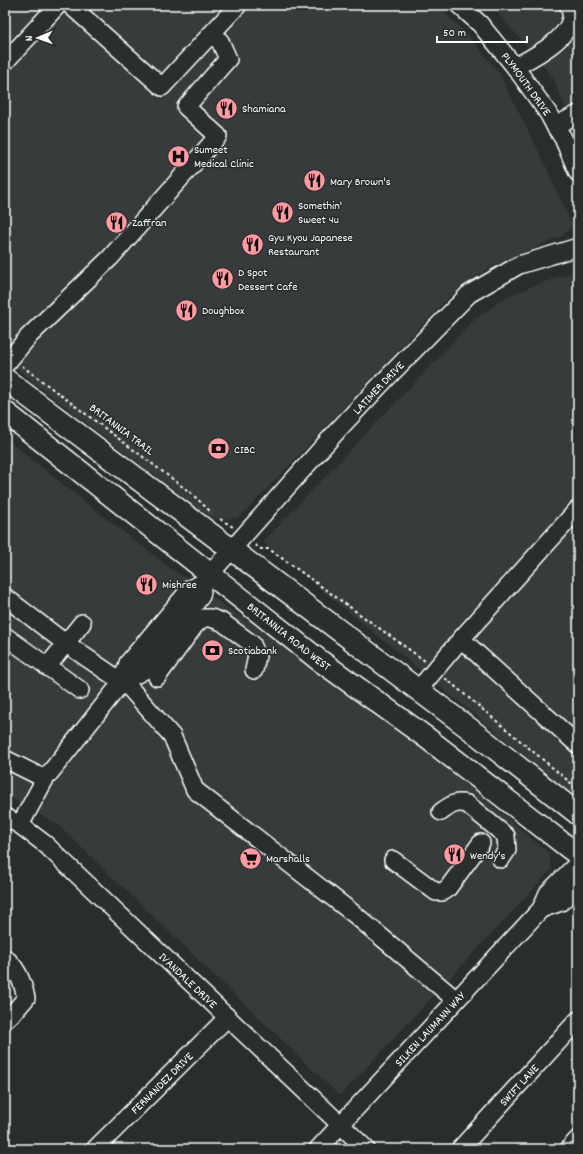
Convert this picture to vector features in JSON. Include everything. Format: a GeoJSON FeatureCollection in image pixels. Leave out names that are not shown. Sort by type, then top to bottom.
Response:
{"type":"FeatureCollection","features":[{"type":"Feature","properties":{"kind":"main road"},"geometry":{"type":"LineString","coordinates":[[5,379],[470,729],[578,814]]}},
{"type":"Feature","properties":{"kind":"main road","name":"BRITANNIA ROAD WEST"},"geometry":{"type":"LineString","coordinates":[[5,412],[206,578],[427,738],[578,855]]}},
{"type":"Feature","properties":{"kind":"street"},"geometry":{"type":"LineString","coordinates":[[5,62],[58,5]]}},
{"type":"Feature","properties":{"kind":"street"},"geometry":{"type":"LineString","coordinates":[[70,5],[162,87],[238,5]]}},
{"type":"Feature","properties":{"kind":"street","name":"PLYMOUTH DRIVE"},"geometry":{"type":"LineString","coordinates":[[459,5],[480,24],[515,67],[548,113],[563,138],[578,173]]}},
{"type":"Feature","properties":{"kind":"street"},"geometry":{"type":"LineString","coordinates":[[515,67],[548,48],[564,34],[571,18],[570,6]]}},
{"type":"Feature","properties":{"kind":"street"},"geometry":{"type":"LineString","coordinates":[[8,361],[29,336],[110,258],[218,136],[186,107],[228,59],[220,42],[210,35]]}},
{"type":"Feature","properties":{"kind":"street"},"geometry":{"type":"LineString","coordinates":[[555,126],[578,114]]}},
{"type":"Feature","properties":{"kind":"street","name":"LATIMER DRIVE"},"geometry":{"type":"LineString","coordinates":[[206,578],[385,380],[469,294],[519,265],[578,247]]}},
{"type":"Feature","properties":{"kind":"street"},"geometry":{"type":"LineString","coordinates":[[418,690],[461,639],[578,509]]}},
{"type":"Feature","properties":{"kind":"street"},"geometry":{"type":"LineString","coordinates":[[12,821],[122,682],[143,671],[201,596],[206,578]]}},
{"type":"Feature","properties":{"kind":"street"},"geometry":{"type":"LineString","coordinates":[[5,597],[66,643],[128,686],[172,736],[195,790],[354,914],[456,1000]]}},
{"type":"Feature","properties":{"kind":"street"},"geometry":{"type":"LineString","coordinates":[[186,638],[183,652],[168,668],[186,638],[195,625],[203,618],[211,618],[222,622],[252,644],[257,656],[254,670]]}},
{"type":"Feature","properties":{"kind":"street"},"geometry":{"type":"LineString","coordinates":[[47,666],[82,623]]}},
{"type":"Feature","properties":{"kind":"street"},"geometry":{"type":"LineString","coordinates":[[5,636],[80,690]]}},
{"type":"Feature","properties":{"kind":"street"},"geometry":{"type":"LineString","coordinates":[[461,639],[578,745]]}},
{"type":"Feature","properties":{"kind":"street"},"geometry":{"type":"LineString","coordinates":[[5,759],[45,779]]}},
{"type":"Feature","properties":{"kind":"street"},"geometry":{"type":"LineString","coordinates":[[441,812],[459,802],[467,804],[506,836],[507,850],[501,859]]}},
{"type":"Feature","properties":{"kind":"street","name":"IVANDALE DRIVE"},"geometry":{"type":"LineString","coordinates":[[12,821],[44,844],[366,1149]]}},
{"type":"Feature","properties":{"kind":"street"},"geometry":{"type":"LineString","coordinates":[[393,860],[436,892],[442,892],[448,888],[481,844]]}},
{"type":"Feature","properties":{"kind":"street","name":"SILKEN LAUMANN WAY"},"geometry":{"type":"LineString","coordinates":[[318,1149],[541,908],[548,893],[578,863]]}},
{"type":"Feature","properties":{"kind":"street"},"geometry":{"type":"LineString","coordinates":[[541,908],[561,902],[578,885]]}},
{"type":"Feature","properties":{"kind":"street"},"geometry":{"type":"LineString","coordinates":[[5,958],[12,964],[23,983],[26,998],[5,1020]]}},
{"type":"Feature","properties":{"kind":"street","name":"FERNANDEZ DRIVE"},"geometry":{"type":"LineString","coordinates":[[95,1149],[228,1017]]}},
{"type":"Feature","properties":{"kind":"street","name":"SWIFT LANE"},"geometry":{"type":"LineString","coordinates":[[460,1149],[578,1020]]}},
{"type":"Feature","properties":{"kind":"street"},"geometry":{"type":"LineString","coordinates":[[569,1149],[578,1139]]}},
{"type":"Feature","properties":{"kind":"path","name":"BRITANNIA TRAIL"},"geometry":{"type":"LineString","coordinates":[[8,361],[191,493],[216,517],[226,522]]}},
{"type":"Feature","properties":{"kind":"shaded area"},"geometry":{"type":"Polygon","coordinates":[[[5,5],[436,5],[467,34],[498,71],[543,160],[572,225],[563,236],[487,269],[449,297],[246,511],[236,519],[234,517],[229,519],[216,519],[206,515],[5,359],[5,5]]]}},
{"type":"Feature","properties":{"kind":"shaded area"},"geometry":{"type":"Polygon","coordinates":[[[491,5],[578,5],[578,138],[552,76],[491,5]]]}},
{"type":"Feature","properties":{"kind":"shaded area"},"geometry":{"type":"Polygon","coordinates":[[[578,271],[578,799],[263,542],[474,320],[508,296],[538,284],[578,271]]]}},
{"type":"Feature","properties":{"kind":"shaded area"},"geometry":{"type":"Polygon","coordinates":[[[5,438],[169,567],[225,606],[359,694],[549,853],[552,869],[340,1096],[57,824],[5,795],[5,438]]]}},
{"type":"Feature","properties":{"kind":"place","name":"Shamiana"},"geometry":{"type":"Point","coordinates":[227,108]}},
{"type":"Feature","properties":{"kind":"place","name":"Sumeet Medical Clinic"},"geometry":{"type":"Point","coordinates":[179,156]}},
{"type":"Feature","properties":{"kind":"place","name":"Mary Brown's"},"geometry":{"type":"Point","coordinates":[315,181]}},
{"type":"Feature","properties":{"kind":"place","name":"Somethin' Sweet 4u"},"geometry":{"type":"Point","coordinates":[283,212]}},
{"type":"Feature","properties":{"kind":"place","name":"Zaffran"},"geometry":{"type":"Point","coordinates":[117,222]}},
{"type":"Feature","properties":{"kind":"place","name":"Gyu Kyou Japanese Restaurant"},"geometry":{"type":"Point","coordinates":[253,244]}},
{"type":"Feature","properties":{"kind":"place","name":"D Spot Dessert Cafe"},"geometry":{"type":"Point","coordinates":[222,279]}},
{"type":"Feature","properties":{"kind":"place","name":"Doughbox"},"geometry":{"type":"Point","coordinates":[187,310]}},
{"type":"Feature","properties":{"kind":"place","name":"CIBC"},"geometry":{"type":"Point","coordinates":[218,449]}},
{"type":"Feature","properties":{"kind":"place","name":"Mishree"},"geometry":{"type":"Point","coordinates":[146,584]}},
{"type":"Feature","properties":{"kind":"place","name":"Scotiabank"},"geometry":{"type":"Point","coordinates":[213,650]}},
{"type":"Feature","properties":{"kind":"place","name":"Wendy's"},"geometry":{"type":"Point","coordinates":[454,855]}},
{"type":"Feature","properties":{"kind":"place","name":"Marshalls"},"geometry":{"type":"Point","coordinates":[251,858]}}]}
